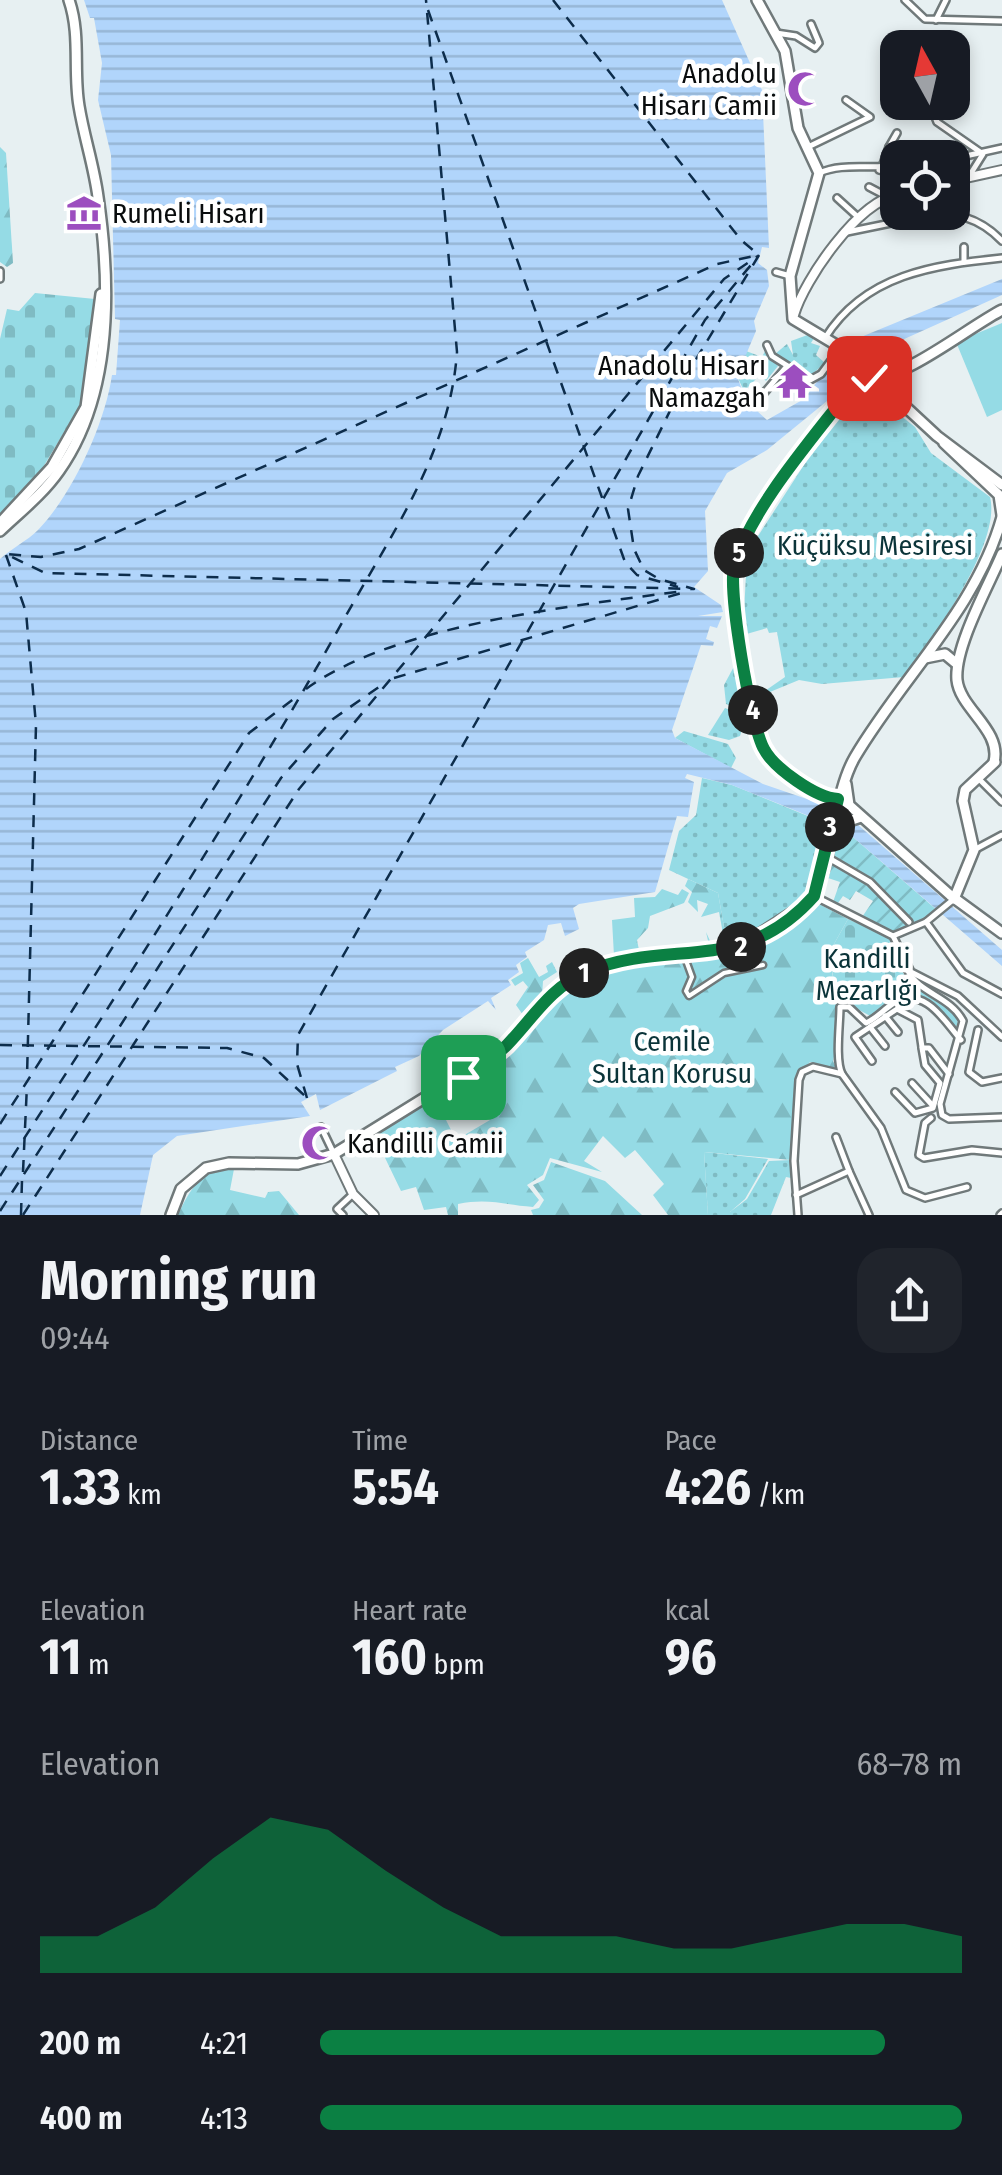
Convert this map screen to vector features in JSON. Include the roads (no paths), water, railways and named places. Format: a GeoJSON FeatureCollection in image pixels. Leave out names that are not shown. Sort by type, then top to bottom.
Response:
{"type":"FeatureCollection","features":[{"type":"Feature","properties":{"kind":"main road"},"geometry":{"type":"LineString","coordinates":[[0,531],[53,480],[90,417],[98,384],[103,281],[99,200],[79,107],[75,24],[68,0]]}},
{"type":"Feature","properties":{"kind":"main road"},"geometry":{"type":"LineString","coordinates":[[172,1215],[181,1189],[206,1168],[230,1163],[298,1164],[334,1154],[497,1053],[573,979],[640,956],[742,947],[814,896],[850,767],[914,668],[969,594],[1002,516],[1001,490],[869,378],[843,350],[793,319],[790,276],[819,173],[806,149],[785,51],[757,0]]}},
{"type":"Feature","properties":{"kind":"main road"},"geometry":{"type":"LineString","coordinates":[[0,523],[52,467],[86,407],[103,281]]}},
{"type":"Feature","properties":{"kind":"main road"},"geometry":{"type":"LineString","coordinates":[[896,400],[895,380],[902,372],[1002,310]]}},
{"type":"Feature","properties":{"kind":"main road"},"geometry":{"type":"LineString","coordinates":[[869,378],[902,372]]}},
{"type":"Feature","properties":{"kind":"main road"},"geometry":{"type":"LineString","coordinates":[[956,900],[974,850],[963,801],[965,790],[998,760],[998,741],[960,690],[957,664],[1002,554]]}},
{"type":"Feature","properties":{"kind":"main road"},"geometry":{"type":"LineString","coordinates":[[969,594],[981,601]]}},
{"type":"Feature","properties":{"kind":"main road"},"geometry":{"type":"LineString","coordinates":[[914,668],[935,653],[945,654],[957,664]]}},
{"type":"Feature","properties":{"kind":"main road"},"geometry":{"type":"LineString","coordinates":[[838,801],[956,900],[1002,933]]}},
{"type":"Feature","properties":{"kind":"main road"},"geometry":{"type":"LineString","coordinates":[[834,830],[856,818]]}},
{"type":"Feature","properties":{"kind":"main road"},"geometry":{"type":"LineString","coordinates":[[928,876],[951,881],[965,872]]}},
{"type":"Feature","properties":{"kind":"street"},"geometry":{"type":"LineString","coordinates":[[905,0],[916,15],[936,20],[1002,21]]}},
{"type":"Feature","properties":{"kind":"street"},"geometry":{"type":"LineString","coordinates":[[936,20],[946,0]]}},
{"type":"Feature","properties":{"kind":"street"},"geometry":{"type":"LineString","coordinates":[[776,33],[796,36],[816,48],[811,24]]}},
{"type":"Feature","properties":{"kind":"street"},"geometry":{"type":"LineString","coordinates":[[806,149],[870,117],[846,100]]}},
{"type":"Feature","properties":{"kind":"street"},"geometry":{"type":"LineString","coordinates":[[936,120],[983,154]]}},
{"type":"Feature","properties":{"kind":"street"},"geometry":{"type":"LineString","coordinates":[[893,140],[897,133]]}},
{"type":"Feature","properties":{"kind":"street"},"geometry":{"type":"LineString","coordinates":[[970,156],[1002,148]]}},
{"type":"Feature","properties":{"kind":"street"},"geometry":{"type":"LineString","coordinates":[[970,174],[983,154]]}},
{"type":"Feature","properties":{"kind":"street"},"geometry":{"type":"LineString","coordinates":[[819,173],[836,165],[879,169]]}},
{"type":"Feature","properties":{"kind":"street"},"geometry":{"type":"LineString","coordinates":[[970,179],[1002,170]]}},
{"type":"Feature","properties":{"kind":"street"},"geometry":{"type":"LineString","coordinates":[[869,188],[880,192]]}},
{"type":"Feature","properties":{"kind":"street"},"geometry":{"type":"LineString","coordinates":[[837,198],[859,218]]}},
{"type":"Feature","properties":{"kind":"street"},"geometry":{"type":"LineString","coordinates":[[793,319],[807,281],[859,218],[880,204]]}},
{"type":"Feature","properties":{"kind":"street"},"geometry":{"type":"LineString","coordinates":[[970,218],[1002,241]]}},
{"type":"Feature","properties":{"kind":"street"},"geometry":{"type":"LineString","coordinates":[[847,232],[880,225]]}},
{"type":"Feature","properties":{"kind":"street"},"geometry":{"type":"LineString","coordinates":[[964,247],[964,262]]}},
{"type":"Feature","properties":{"kind":"street"},"geometry":{"type":"LineString","coordinates":[[767,345],[772,356],[810,380],[821,374],[838,352],[829,340],[856,302],[880,284],[946,263],[1002,258]]}},
{"type":"Feature","properties":{"kind":"street"},"geometry":{"type":"LineString","coordinates":[[0,271],[0,279]]}},
{"type":"Feature","properties":{"kind":"street"},"geometry":{"type":"LineString","coordinates":[[776,272],[790,276]]}},
{"type":"Feature","properties":{"kind":"street"},"geometry":{"type":"LineString","coordinates":[[753,406],[787,366]]}},
{"type":"Feature","properties":{"kind":"street"},"geometry":{"type":"LineString","coordinates":[[838,801],[771,760],[759,738],[740,640],[732,567],[786,477],[858,379],[886,392]]}},
{"type":"Feature","properties":{"kind":"street"},"geometry":{"type":"LineString","coordinates":[[977,777],[1002,802]]}},
{"type":"Feature","properties":{"kind":"street"},"geometry":{"type":"LineString","coordinates":[[974,850],[1002,835]]}},
{"type":"Feature","properties":{"kind":"street"},"geometry":{"type":"LineString","coordinates":[[825,853],[870,882],[908,922]]}},
{"type":"Feature","properties":{"kind":"street"},"geometry":{"type":"LineString","coordinates":[[814,896],[893,936],[916,983],[958,1012],[964,1024],[939,1108],[943,1117],[1002,1117]]}},
{"type":"Feature","properties":{"kind":"street"},"geometry":{"type":"LineString","coordinates":[[893,936],[926,922],[956,900]]}},
{"type":"Feature","properties":{"kind":"street"},"geometry":{"type":"LineString","coordinates":[[926,922],[962,973],[1002,994]]}},
{"type":"Feature","properties":{"kind":"street"},"geometry":{"type":"LineString","coordinates":[[684,954],[692,977],[688,996],[724,973],[763,965]]}},
{"type":"Feature","properties":{"kind":"street"},"geometry":{"type":"LineString","coordinates":[[907,966],[958,996],[1002,1037]]}},
{"type":"Feature","properties":{"kind":"street"},"geometry":{"type":"LineString","coordinates":[[960,1040],[944,1013],[921,1002],[898,1000],[866,1022],[843,1006],[838,1010],[842,1028],[837,1057],[842,1074],[881,1128],[906,1190],[924,1198],[967,1187]]}},
{"type":"Feature","properties":{"kind":"street"},"geometry":{"type":"LineString","coordinates":[[872,1061],[855,1040],[897,1009],[908,1012],[918,1020],[925,1065],[940,1083],[934,1106]]}},
{"type":"Feature","properties":{"kind":"street"},"geometry":{"type":"LineString","coordinates":[[885,1016],[898,1032]]}},
{"type":"Feature","properties":{"kind":"street"},"geometry":{"type":"LineString","coordinates":[[870,1027],[885,1046]]}},
{"type":"Feature","properties":{"kind":"street"},"geometry":{"type":"LineString","coordinates":[[978,1030],[969,1072],[982,1082],[1002,1078]]}},
{"type":"Feature","properties":{"kind":"street"},"geometry":{"type":"LineString","coordinates":[[922,1048],[929,1048],[949,1074]]}},
{"type":"Feature","properties":{"kind":"street"},"geometry":{"type":"LineString","coordinates":[[798,1215],[800,1076],[812,1066],[842,1074]]}},
{"type":"Feature","properties":{"kind":"street"},"geometry":{"type":"LineString","coordinates":[[912,1082],[934,1106]]}},
{"type":"Feature","properties":{"kind":"street"},"geometry":{"type":"LineString","coordinates":[[895,1092],[916,1113],[934,1106]]}},
{"type":"Feature","properties":{"kind":"street"},"geometry":{"type":"LineString","coordinates":[[931,1118],[919,1145],[919,1155],[924,1158],[972,1150],[1002,1153]]}},
{"type":"Feature","properties":{"kind":"street"},"geometry":{"type":"LineString","coordinates":[[321,1127],[353,1194],[374,1215]]}},
{"type":"Feature","properties":{"kind":"street"},"geometry":{"type":"LineString","coordinates":[[836,1137],[870,1215]]}},
{"type":"Feature","properties":{"kind":"street"},"geometry":{"type":"LineString","coordinates":[[796,1195],[849,1171]]}},
{"type":"Feature","properties":{"kind":"street"},"geometry":{"type":"LineString","coordinates":[[343,1215],[337,1208],[353,1194]]}},
{"type":"Feature","properties":{"kind":"place","name":"Anadolu Hisarı Camii"},"geometry":{"type":"Point","coordinates":[805,89]}},
{"type":"Feature","properties":{"kind":"place","name":"Rumeli Hisarı"},"geometry":{"type":"Point","coordinates":[84,213]}},
{"type":"Feature","properties":{"kind":"place","name":"Anadolu Hisarı Namazgah"},"geometry":{"type":"Point","coordinates":[794,381]}},
{"type":"Feature","properties":{"kind":"place","name":"Kandilli Camii"},"geometry":{"type":"Point","coordinates":[319,1143]}},
{"type":"Feature","properties":{"kind":"park label","name":"Küçüksu Mesiresi"},"geometry":{"type":"Point","coordinates":[875,545]}},
{"type":"Feature","properties":{"kind":"park label","name":"Kandilli Mezarlığı"},"geometry":{"type":"Point","coordinates":[867,974]}},
{"type":"Feature","properties":{"kind":"park label","name":"Cemile Sultan Korusu"},"geometry":{"type":"Point","coordinates":[672,1057]}}]}
